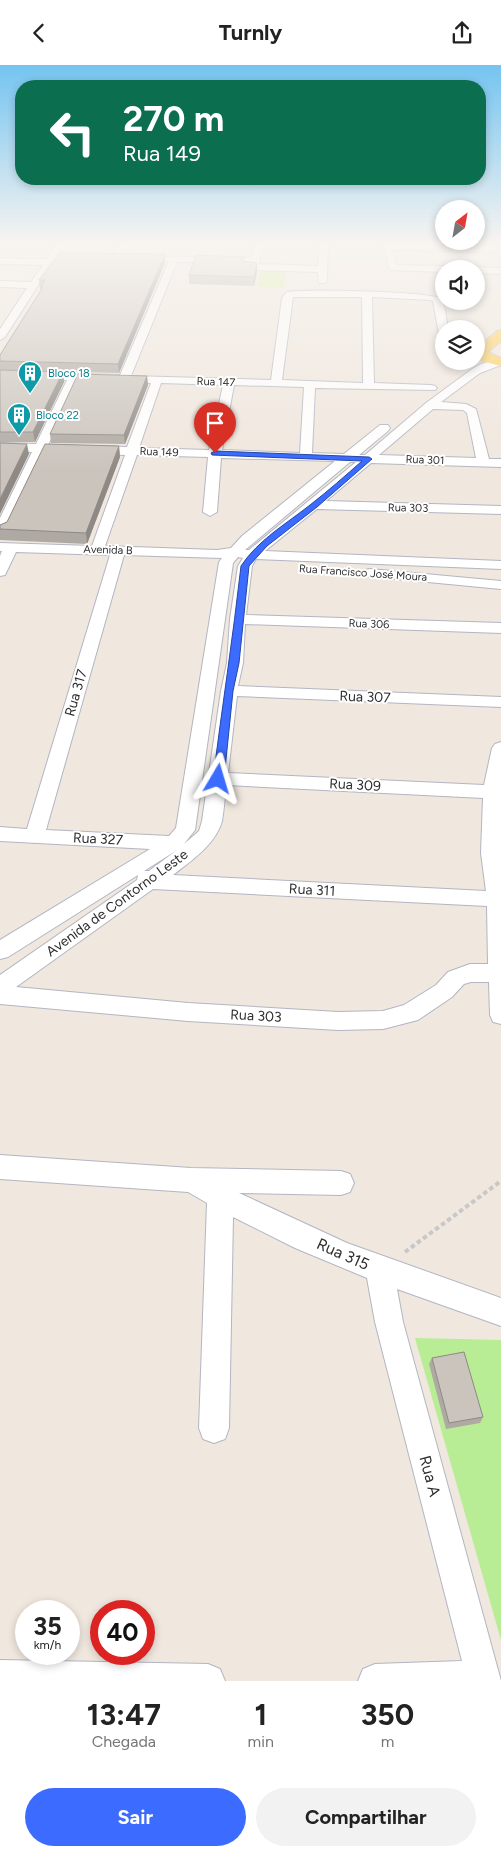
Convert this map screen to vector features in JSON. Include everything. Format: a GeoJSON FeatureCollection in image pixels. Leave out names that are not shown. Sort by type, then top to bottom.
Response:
{"type":"FeatureCollection","features":[{"type":"Feature","properties":{"kind":"main road"},"geometry":{"type":"LineString","coordinates":[[485,346],[501,334]]}},
{"type":"Feature","properties":{"kind":"main road"},"geometry":{"type":"LineString","coordinates":[[485,349],[501,344]]}},
{"type":"Feature","properties":{"kind":"main road"},"geometry":{"type":"LineString","coordinates":[[485,356],[501,362]]}},
{"type":"Feature","properties":{"kind":"street"},"geometry":{"type":"LineString","coordinates":[[0,337],[9,318]]}},
{"type":"Feature","properties":{"kind":"street"},"geometry":{"type":"LineString","coordinates":[[124,379],[149,318]]}},
{"type":"Feature","properties":{"kind":"street"},"geometry":{"type":"LineString","coordinates":[[276,383],[284,318]]}},
{"type":"Feature","properties":{"kind":"street"},"geometry":{"type":"LineString","coordinates":[[368,318],[369,386]]}},
{"type":"Feature","properties":{"kind":"street"},"geometry":{"type":"LineString","coordinates":[[235,558],[314,505],[430,405],[476,371],[485,366],[501,362]]}},
{"type":"Feature","properties":{"kind":"street","name":"Rua 147"},"geometry":{"type":"LineString","coordinates":[[0,375],[369,386],[435,385],[348,457]]}},
{"type":"Feature","properties":{"kind":"street"},"geometry":{"type":"LineString","coordinates":[[0,532],[74,378]]}},
{"type":"Feature","properties":{"kind":"street"},"geometry":{"type":"LineString","coordinates":[[97,550],[134,451],[137,436],[157,380]]}},
{"type":"Feature","properties":{"kind":"street"},"geometry":{"type":"LineString","coordinates":[[210,512],[215,453],[228,382]]}},
{"type":"Feature","properties":{"kind":"street"},"geometry":{"type":"LineString","coordinates":[[306,456],[310,384]]}},
{"type":"Feature","properties":{"kind":"street"},"geometry":{"type":"LineString","coordinates":[[430,405],[466,407],[472,411],[483,462]]}},
{"type":"Feature","properties":{"kind":"street","name":"Rua 149"},"geometry":{"type":"LineString","coordinates":[[0,447],[348,457]]}},
{"type":"Feature","properties":{"kind":"street"},"geometry":{"type":"LineString","coordinates":[[235,558],[267,523],[348,457]]}},
{"type":"Feature","properties":{"kind":"street","name":"Rua 301"},"geometry":{"type":"LineString","coordinates":[[348,457],[501,463]]}},
{"type":"Feature","properties":{"kind":"street","name":"Rua 303"},"geometry":{"type":"LineString","coordinates":[[314,505],[501,510]]}},
{"type":"Feature","properties":{"kind":"street"},"geometry":{"type":"LineString","coordinates":[[0,572],[6,547]]}},
{"type":"Feature","properties":{"kind":"street","name":"Avenida B"},"geometry":{"type":"LineString","coordinates":[[6,547],[235,558]]}},
{"type":"Feature","properties":{"kind":"street","name":"Rua 317"},"geometry":{"type":"LineString","coordinates":[[34,836],[118,551]]}},
{"type":"Feature","properties":{"kind":"street","name":"Rua Francisco José Moura"},"geometry":{"type":"LineString","coordinates":[[235,558],[501,565]]}},
{"type":"Feature","properties":{"kind":"street","name":"Rua Francisco José Moura"},"geometry":{"type":"LineString","coordinates":[[235,558],[501,585]]}},
{"type":"Feature","properties":{"kind":"street","name":"Avenida de Contorno Leste"},"geometry":{"type":"LineString","coordinates":[[0,987],[179,860],[207,834],[212,821],[234,663],[238,619],[235,558]]}},
{"type":"Feature","properties":{"kind":"street","name":"Avenida de Contorno Leste"},"geometry":{"type":"LineString","coordinates":[[0,951],[174,843],[185,830],[235,558]]}},
{"type":"Feature","properties":{"kind":"street","name":"Rua 306"},"geometry":{"type":"LineString","coordinates":[[238,619],[501,628]]}},
{"type":"Feature","properties":{"kind":"street","name":"Rua 307"},"geometry":{"type":"LineString","coordinates":[[229,691],[501,702]]}},
{"type":"Feature","properties":{"kind":"street"},"geometry":{"type":"LineString","coordinates":[[500,753],[492,792],[496,853],[501,1015]]}},
{"type":"Feature","properties":{"kind":"street","name":"Rua 309"},"geometry":{"type":"LineString","coordinates":[[218,779],[492,792]]}},
{"type":"Feature","properties":{"kind":"street","name":"Rua 327"},"geometry":{"type":"LineString","coordinates":[[0,834],[197,844]]}},
{"type":"Feature","properties":{"kind":"street"},"geometry":{"type":"LineString","coordinates":[[132,868],[150,881]]}},
{"type":"Feature","properties":{"kind":"street","name":"Rua 311"},"geometry":{"type":"LineString","coordinates":[[150,881],[497,899]]}},
{"type":"Feature","properties":{"kind":"street","name":"Rua 303"},"geometry":{"type":"LineString","coordinates":[[0,995],[198,1013],[338,1021],[383,1020],[410,1013],[444,991],[456,978],[470,973],[500,973]]}},
{"type":"Feature","properties":{"kind":"street","name":"Rua 315"},"geometry":{"type":"LineString","coordinates":[[0,1167],[191,1180],[341,1183]]}},
{"type":"Feature","properties":{"kind":"street","name":"Rua 315"},"geometry":{"type":"LineString","coordinates":[[191,1180],[280,1227],[380,1271],[501,1312]]}},
{"type":"Feature","properties":{"kind":"street"},"geometry":{"type":"LineString","coordinates":[[214,1428],[220,1197]]}},
{"type":"Feature","properties":{"kind":"street","name":"Rua A"},"geometry":{"type":"LineString","coordinates":[[380,1271],[389,1322],[484,1679]]}},
{"type":"Feature","properties":{"kind":"street"},"geometry":{"type":"LineString","coordinates":[[0,1677],[208,1681]]}},
{"type":"Feature","properties":{"kind":"street"},"geometry":{"type":"LineString","coordinates":[[375,1681],[484,1679]]}},
{"type":"Feature","properties":{"kind":"path"},"geometry":{"type":"LineString","coordinates":[[380,1271],[501,1181]]}},
{"type":"Feature","properties":{"kind":"green space"},"geometry":{"type":"Polygon","coordinates":[[[415,1338],[501,1340],[501,1640],[415,1338]]]}},
{"type":"Feature","properties":{"kind":"building"},"geometry":{"type":"Polygon","coordinates":[[[23,318],[137,318],[118,364],[0,361],[0,355],[23,318]]]}},
{"type":"Feature","properties":{"kind":"building"},"geometry":{"type":"Polygon","coordinates":[[[0,370],[63,372],[33,432],[0,432],[0,370]]]}},
{"type":"Feature","properties":{"kind":"building"},"geometry":{"type":"Polygon","coordinates":[[[78,374],[147,376],[124,435],[50,434],[78,374]]]}},
{"type":"Feature","properties":{"kind":"building"},"geometry":{"type":"Polygon","coordinates":[[[0,443],[27,444],[0,499],[0,443]]]}},
{"type":"Feature","properties":{"kind":"building"},"geometry":{"type":"Polygon","coordinates":[[[45,444],[119,446],[86,533],[0,529],[0,525],[7,522],[45,444]]]}},
{"type":"Feature","properties":{"kind":"building"},"geometry":{"type":"Polygon","coordinates":[[[464,1352],[483,1417],[449,1423],[432,1358],[464,1352]]]}},
{"type":"Feature","properties":{"kind":"place","name":"Bloco 18"},"geometry":{"type":"Point","coordinates":[30,394]}},
{"type":"Feature","properties":{"kind":"place","name":"Bloco 22"},"geometry":{"type":"Point","coordinates":[19,436]}},
{"type":"Feature","properties":{"kind":"route"},"geometry":{"type":"LineString","coordinates":[[215,453],[369,459],[264,544],[252,555],[245,566],[218,779]]}}]}
